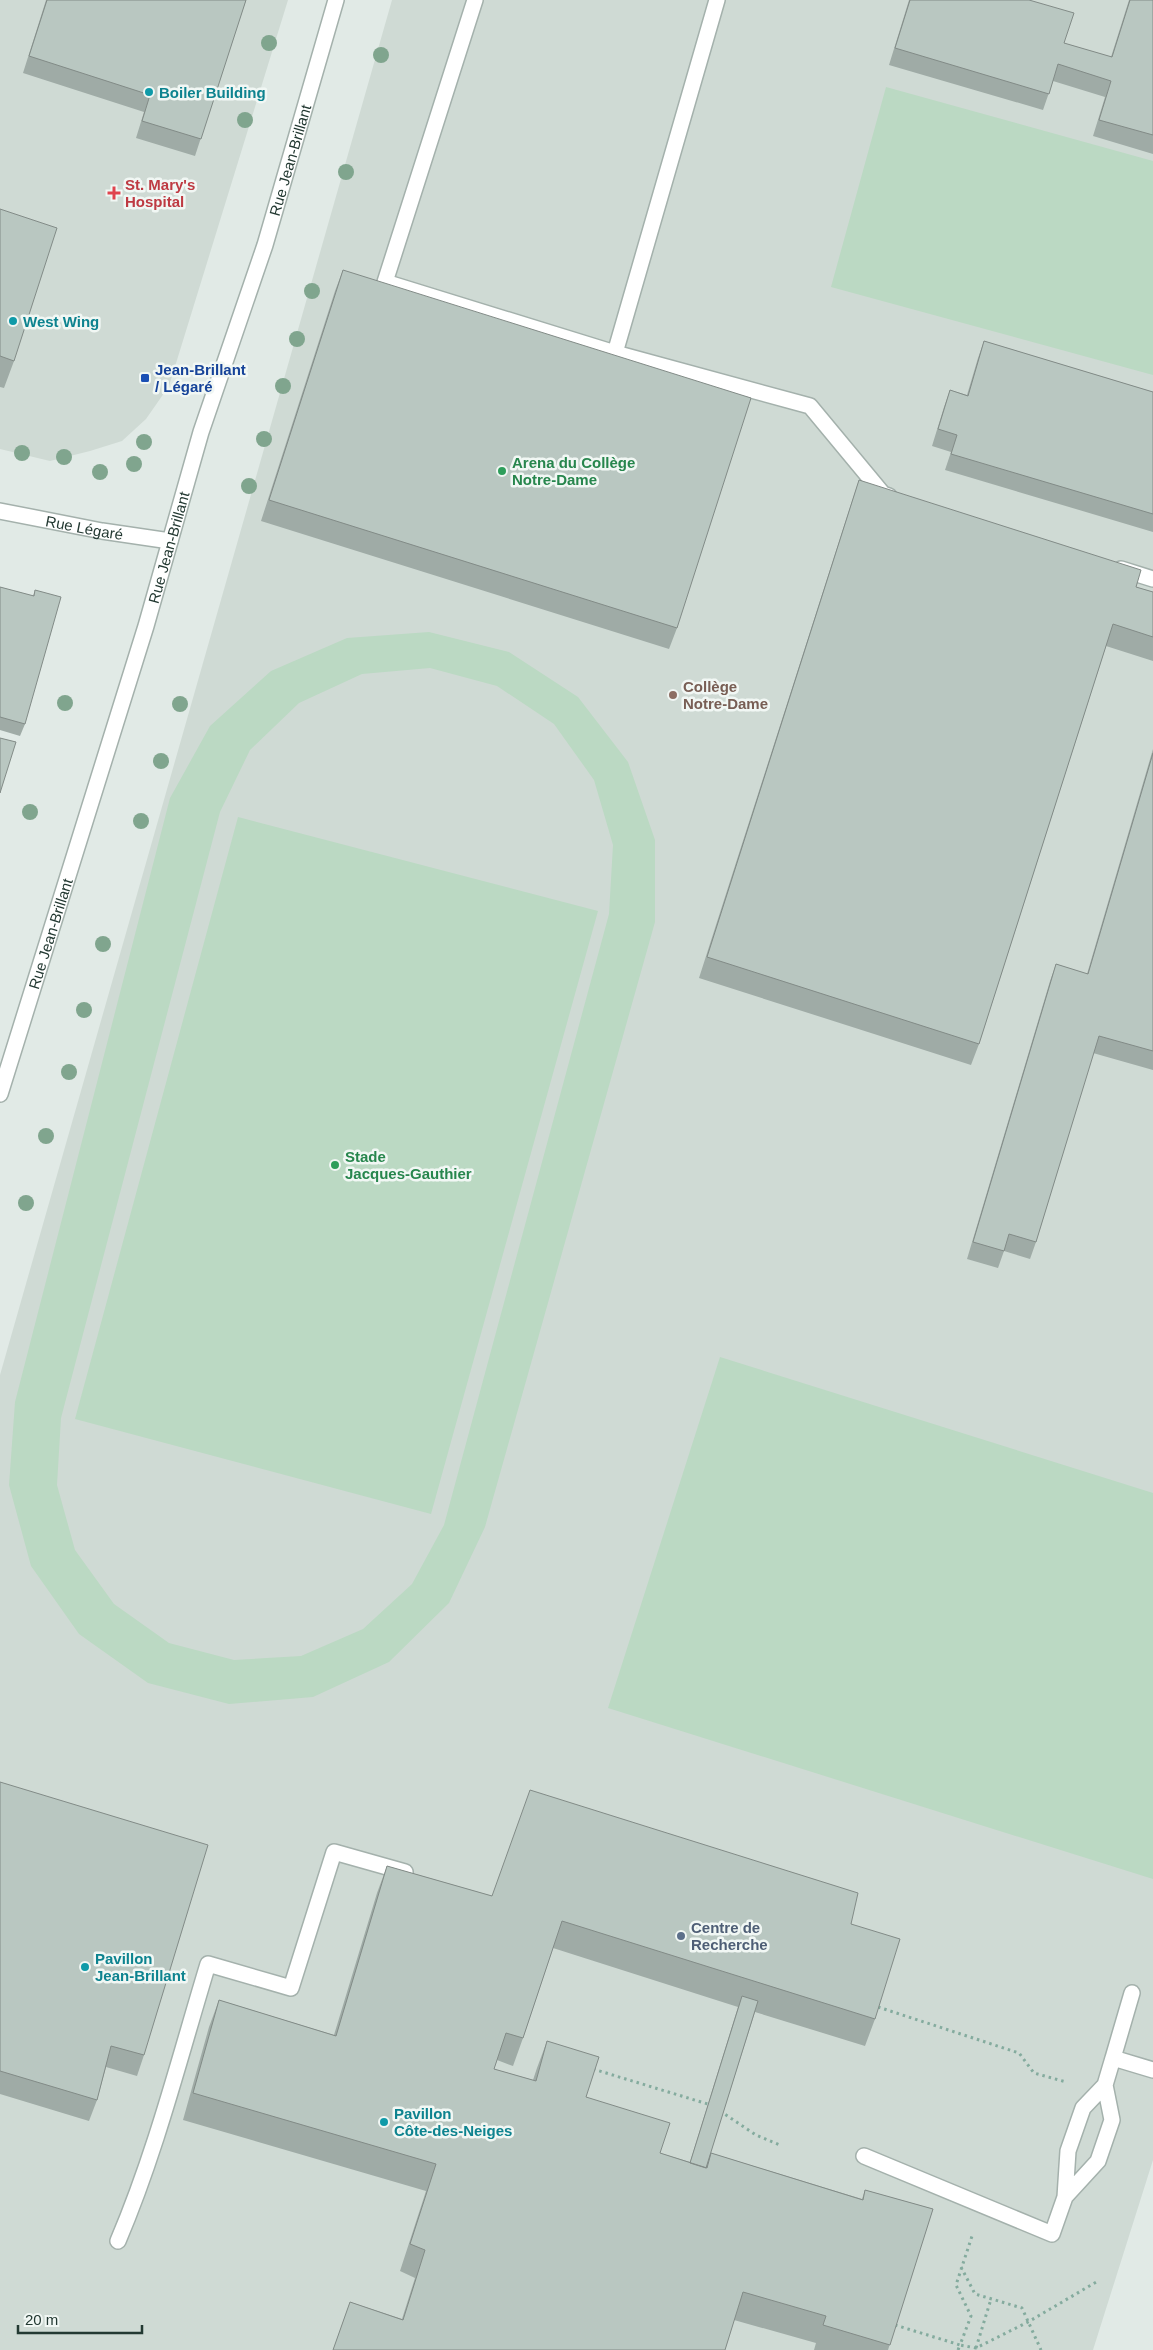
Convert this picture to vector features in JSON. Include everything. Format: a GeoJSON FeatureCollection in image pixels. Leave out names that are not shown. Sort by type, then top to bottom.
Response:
{"type":"FeatureCollection","features":[{"type":"Feature","properties":{"kind":"street","name":"Rue Jean-Brillant"},"geometry":{"type":"LineString","coordinates":[[0,1094],[146,626],[201,432],[265,245],[336,0]]}},
{"type":"Feature","properties":{"kind":"street"},"geometry":{"type":"LineString","coordinates":[[475,0],[385,282],[615,353],[810,406],[882,494],[901,500]]}},
{"type":"Feature","properties":{"kind":"street"},"geometry":{"type":"LineString","coordinates":[[615,353],[717,0]]}},
{"type":"Feature","properties":{"kind":"street","name":"Rue Légaré"},"geometry":{"type":"LineString","coordinates":[[0,511],[102,531],[170,541]]}},
{"type":"Feature","properties":{"kind":"street"},"geometry":{"type":"LineString","coordinates":[[1106,564],[1153,579]]}},
{"type":"Feature","properties":{"kind":"street"},"geometry":{"type":"LineString","coordinates":[[118,2241],[130,2213],[154,2142],[208,1964],[291,1988],[334,1852],[421,1877]]}},
{"type":"Feature","properties":{"kind":"street"},"geometry":{"type":"LineString","coordinates":[[1065,2197],[1098,2161],[1112,2120],[1105,2085],[1132,1993]]}},
{"type":"Feature","properties":{"kind":"street"},"geometry":{"type":"LineString","coordinates":[[1112,2058],[1153,2070]]}},
{"type":"Feature","properties":{"kind":"street"},"geometry":{"type":"LineString","coordinates":[[864,2156],[1052,2234],[1065,2197],[1068,2151],[1083,2108],[1105,2085]]}},
{"type":"Feature","properties":{"kind":"path"},"geometry":{"type":"LineString","coordinates":[[878,2007],[1019,2053],[1034,2073],[1062,2082],[1105,2085]]}},
{"type":"Feature","properties":{"kind":"path"},"geometry":{"type":"LineString","coordinates":[[590,2068],[706,2102],[756,2135],[780,2145]]}},
{"type":"Feature","properties":{"kind":"path"},"geometry":{"type":"LineString","coordinates":[[958,2350],[971,2316],[956,2285],[973,2233]]}},
{"type":"Feature","properties":{"kind":"path"},"geometry":{"type":"LineString","coordinates":[[962,2267],[975,2294],[1022,2308],[1041,2350]]}},
{"type":"Feature","properties":{"kind":"path"},"geometry":{"type":"LineString","coordinates":[[895,2325],[976,2348],[1028,2322],[1098,2281]]}},
{"type":"Feature","properties":{"kind":"path"},"geometry":{"type":"LineString","coordinates":[[976,2348],[991,2299]]}},
{"type":"Feature","properties":{"kind":"shaded area","name":"St. Mary's Hospital"},"geometry":{"type":"Polygon","coordinates":[[[0,0],[288,0],[169,386],[146,419],[122,441],[50,461],[0,449],[0,0]]]}},
{"type":"Feature","properties":{"kind":"shaded area","name":"Collège Notre-Dame"},"geometry":{"type":"Polygon","coordinates":[[[392,0],[1153,0],[1153,2160],[1093,2350],[0,2350],[0,1375],[392,0]]]}},
{"type":"Feature","properties":{"kind":"green space"},"geometry":{"type":"Polygon","coordinates":[[[886,87],[1153,161],[1153,375],[831,287],[886,87]]]}},
{"type":"Feature","properties":{"kind":"green space"},"geometry":{"type":"Polygon","coordinates":[[[429,632],[509,652],[578,697],[628,762],[655,840],[655,922],[485,1527],[449,1603],[389,1662],[313,1697],[229,1704],[148,1683],[79,1634],[31,1566],[9,1485],[15,1402],[170,798],[210,726],[271,671],[347,638],[429,632]],[[430,668],[362,674],[299,703],[250,750],[220,812],[61,1418],[57,1485],[75,1550],[114,1604],[169,1643],[234,1660],[301,1656],[363,1629],[412,1584],[444,1525],[609,914],[613,845],[594,780],[554,724],[497,686],[430,668]]]}},
{"type":"Feature","properties":{"kind":"green space","name":"Stade Jacques-Gauthier"},"geometry":{"type":"Polygon","coordinates":[[[238,817],[598,911],[431,1514],[75,1419],[238,817]]]}},
{"type":"Feature","properties":{"kind":"green space"},"geometry":{"type":"Polygon","coordinates":[[[720,1357],[1153,1493],[1153,1879],[608,1708],[720,1357]]]}},
{"type":"Feature","properties":{"kind":"building","name":"Boiler Building"},"geometry":{"type":"Polygon","coordinates":[[[47,0],[246,0],[201,139],[142,121],[150,95],[29,56],[47,0]]]}},
{"type":"Feature","properties":{"kind":"building"},"geometry":{"type":"Polygon","coordinates":[[[910,0],[1029,0],[1074,13],[1064,43],[1112,57],[1130,0],[1153,0],[1153,135],[1099,120],[1111,81],[1058,64],[1049,94],[895,48],[910,0]]]}},
{"type":"Feature","properties":{"kind":"building","name":"West Wing"},"geometry":{"type":"Polygon","coordinates":[[[0,209],[57,228],[14,361],[0,356],[0,209]]]}},
{"type":"Feature","properties":{"kind":"building","name":"Arena du Collège Notre-Dame"},"geometry":{"type":"Polygon","coordinates":[[[343,270],[751,398],[677,628],[269,500],[343,270]]]}},
{"type":"Feature","properties":{"kind":"building"},"geometry":{"type":"Polygon","coordinates":[[[984,341],[1153,392],[1153,514],[951,454],[957,435],[938,429],[950,390],[968,396],[984,341]]]}},
{"type":"Feature","properties":{"kind":"building"},"geometry":{"type":"Polygon","coordinates":[[[859,480],[1141,570],[1136,587],[1153,592],[1153,637],[1113,624],[979,1044],[707,957],[859,480]]]}},
{"type":"Feature","properties":{"kind":"building"},"geometry":{"type":"Polygon","coordinates":[[[0,587],[34,596],[35,590],[61,597],[25,724],[0,717],[0,587]]]}},
{"type":"Feature","properties":{"kind":"building"},"geometry":{"type":"Polygon","coordinates":[[[0,738],[16,742],[0,793],[0,738]]]}},
{"type":"Feature","properties":{"kind":"building"},"geometry":{"type":"Polygon","coordinates":[[[1153,753],[1153,1051],[1099,1036],[1036,1242],[1009,1234],[1004,1251],[973,1242],[1056,964],[1088,974],[1153,753]]]}},
{"type":"Feature","properties":{"kind":"building","name":"Pavillon Jean-Brillant"},"geometry":{"type":"Polygon","coordinates":[[[0,1782],[208,1845],[144,2055],[111,2046],[97,2100],[0,2071],[0,1782]]]}},
{"type":"Feature","properties":{"kind":"building","name":"Pavillon Côte-des-Neiges"},"geometry":{"type":"Polygon","coordinates":[[[530,1790],[858,1893],[851,1924],[900,1939],[875,2019],[562,1921],[523,2038],[506,2033],[494,2069],[536,2081],[547,2041],[599,2057],[586,2097],[670,2123],[660,2153],[707,2168],[711,2153],[863,2200],[865,2190],[933,2209],[890,2345],[823,2325],[826,2316],[743,2292],[725,2350],[333,2350],[350,2302],[403,2320],[425,2250],[410,2244],[436,2164],[193,2093],[219,2000],[336,2036],[387,1866],[492,1896],[530,1790]]]}},
{"type":"Feature","properties":{"kind":"building"},"geometry":{"type":"Polygon","coordinates":[[[742,1996],[758,2001],[706,2168],[690,2163],[742,1996]]]}},
{"type":"Feature","properties":{"kind":"place","name":"Boiler Building"},"geometry":{"type":"Point","coordinates":[149,92]}},
{"type":"Feature","properties":{"kind":"place","name":"St. Mary's Hospital"},"geometry":{"type":"Point","coordinates":[114,193]}},
{"type":"Feature","properties":{"kind":"place","name":"West Wing"},"geometry":{"type":"Point","coordinates":[13,321]}},
{"type":"Feature","properties":{"kind":"place","name":"Jean-Brillant / Légaré"},"geometry":{"type":"Point","coordinates":[145,378]}},
{"type":"Feature","properties":{"kind":"place","name":"Arena du Collège Notre-Dame"},"geometry":{"type":"Point","coordinates":[502,471]}},
{"type":"Feature","properties":{"kind":"place","name":"Collège Notre-Dame"},"geometry":{"type":"Point","coordinates":[673,695]}},
{"type":"Feature","properties":{"kind":"place","name":"Stade Jacques-Gauthier"},"geometry":{"type":"Point","coordinates":[335,1165]}},
{"type":"Feature","properties":{"kind":"place","name":"Centre de Recherche"},"geometry":{"type":"Point","coordinates":[681,1936]}},
{"type":"Feature","properties":{"kind":"place","name":"Pavillon Jean-Brillant"},"geometry":{"type":"Point","coordinates":[85,1967]}},
{"type":"Feature","properties":{"kind":"place","name":"Pavillon Côte-des-Neiges"},"geometry":{"type":"Point","coordinates":[384,2122]}}]}
